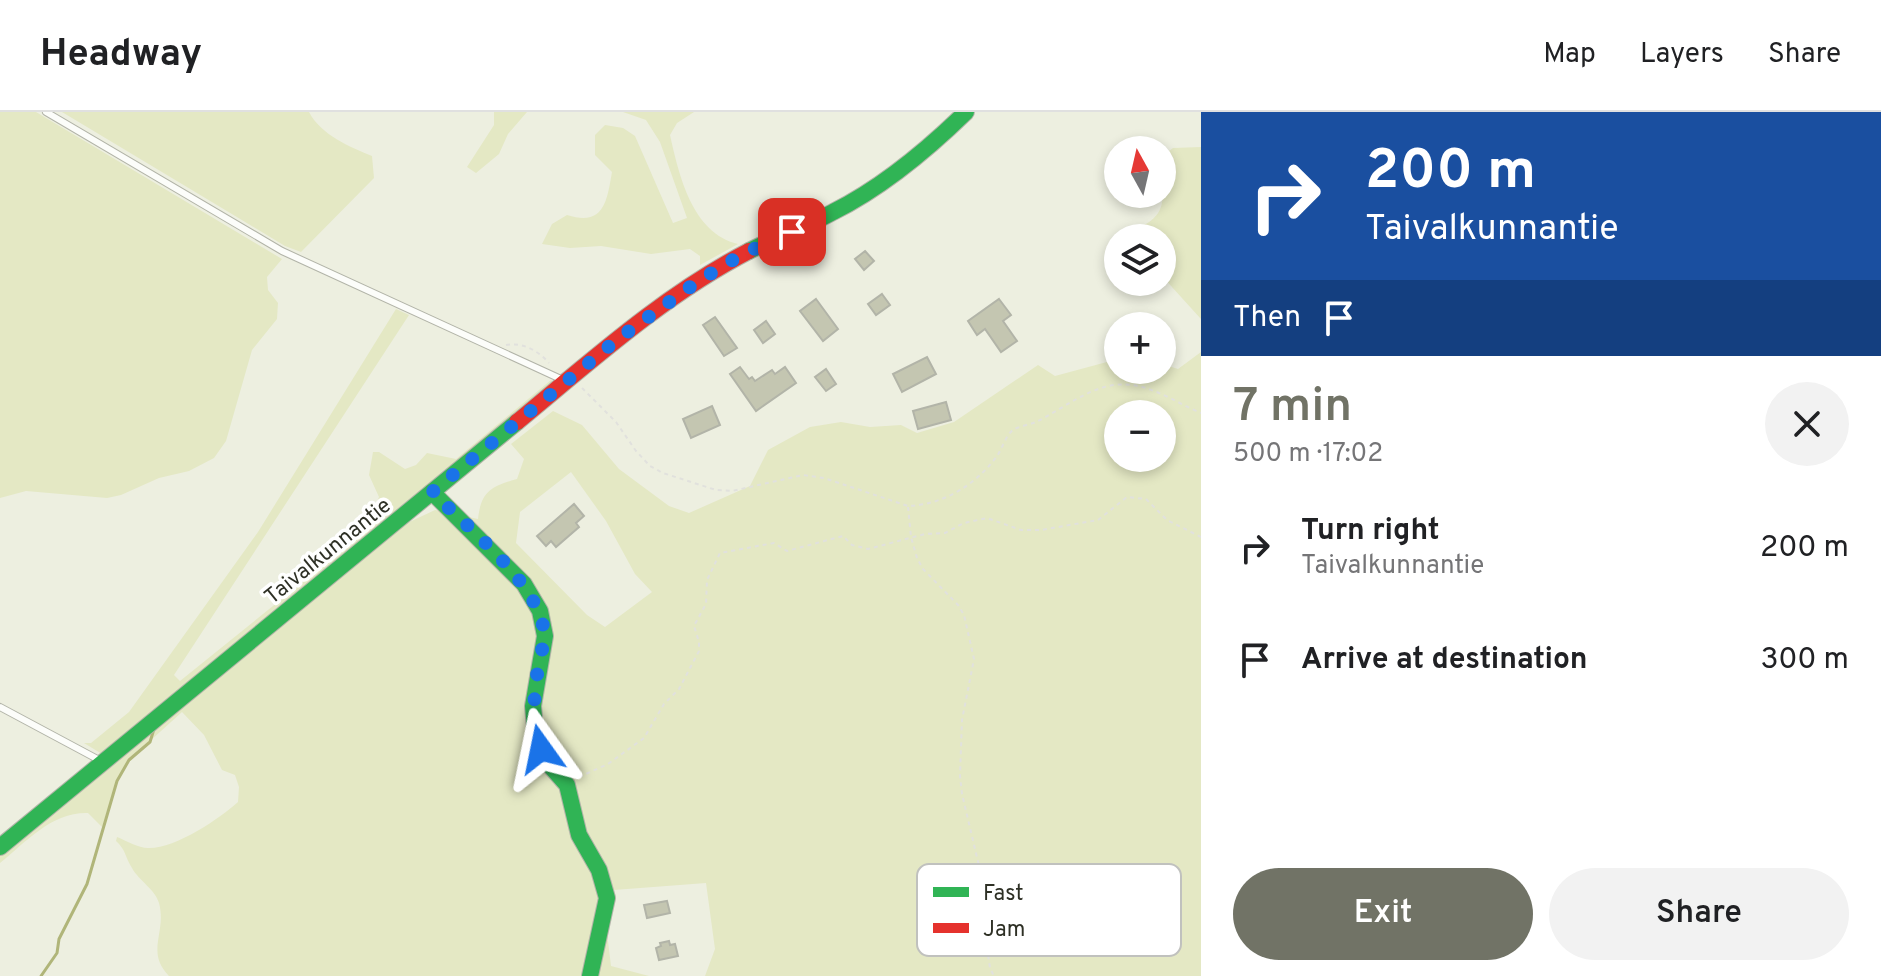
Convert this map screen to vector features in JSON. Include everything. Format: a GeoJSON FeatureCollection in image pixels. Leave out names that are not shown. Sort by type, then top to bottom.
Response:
{"type":"FeatureCollection","features":[{"type":"Feature","properties":{"kind":"street","name":"Taivalkunnantie"},"geometry":{"type":"LineString","coordinates":[[0,847],[432,492],[562,379],[697,282],[741,255],[836,211],[887,180],[931,146],[966,112]]}},
{"type":"Feature","properties":{"kind":"street"},"geometry":{"type":"LineString","coordinates":[[432,492],[524,584],[540,611],[545,636],[533,706],[535,729],[541,749],[567,785],[579,835],[599,870],[607,898],[590,976]]}},
{"type":"Feature","properties":{"kind":"lane"},"geometry":{"type":"LineString","coordinates":[[46,112],[282,251],[562,379]]}},
{"type":"Feature","properties":{"kind":"lane"},"geometry":{"type":"LineString","coordinates":[[0,707],[104,763]]}},
{"type":"Feature","properties":{"kind":"path"},"geometry":{"type":"LineString","coordinates":[[493,348],[514,343],[531,349],[550,364],[562,379],[616,422],[650,466],[716,490],[732,491],[803,475],[824,478],[908,506],[922,506],[944,498],[983,474],[1011,431],[1032,424],[1096,388],[1137,385],[1201,413]]}},
{"type":"Feature","properties":{"kind":"path"},"geometry":{"type":"LineString","coordinates":[[567,785],[608,764],[644,738],[664,704],[679,689],[699,651],[694,626],[706,604],[707,580],[720,553],[774,543],[787,551],[843,536],[852,545],[868,549],[911,537],[945,533],[964,523],[987,518],[1021,530],[1041,530],[1098,520],[1127,497],[1146,499],[1167,520],[1201,537]]}},
{"type":"Feature","properties":{"kind":"path"},"geometry":{"type":"LineString","coordinates":[[908,506],[911,537],[923,569],[964,615],[974,659],[962,720],[960,776],[978,864]]}},
{"type":"Feature","properties":{"kind":"path"},"geometry":{"type":"LineString","coordinates":[[990,956],[994,976]]}},
{"type":"Feature","properties":{"kind":"green space"},"geometry":{"type":"Polygon","coordinates":[[[0,112],[36,112],[282,259],[267,277],[268,290],[278,303],[277,319],[252,350],[226,441],[214,458],[189,471],[159,478],[107,498],[26,491],[0,498],[0,112]]]}},
{"type":"Feature","properties":{"kind":"green space"},"geometry":{"type":"Polygon","coordinates":[[[62,112],[309,112],[328,134],[372,156],[374,178],[301,252],[285,246],[62,112]]]}},
{"type":"Feature","properties":{"kind":"green space"},"geometry":{"type":"Polygon","coordinates":[[[494,112],[527,112],[508,134],[499,154],[476,173],[467,167],[494,125],[494,112]]]}},
{"type":"Feature","properties":{"kind":"green space"},"geometry":{"type":"Polygon","coordinates":[[[623,112],[694,112],[677,123],[670,135],[683,184],[709,228],[722,238],[738,244],[700,265],[700,256],[690,249],[651,254],[601,246],[570,248],[542,244],[552,224],[567,215],[589,217],[602,209],[612,172],[595,155],[595,135],[605,125],[623,128],[635,136],[673,223],[687,218],[660,142],[646,120],[623,112]]]}},
{"type":"Feature","properties":{"kind":"green space"},"geometry":{"type":"Polygon","coordinates":[[[1201,147],[1201,319],[1176,291],[1176,224],[1144,224],[1160,208],[1176,208],[1176,148],[1201,147]]]}},
{"type":"Feature","properties":{"kind":"green space"},"geometry":{"type":"Polygon","coordinates":[[[396,309],[409,315],[174,675],[180,681],[309,577],[334,545],[374,509],[379,497],[369,475],[373,452],[379,452],[405,469],[416,465],[427,453],[456,459],[551,380],[555,383],[102,754],[84,743],[91,743],[129,712],[258,532],[396,309]]]}},
{"type":"Feature","properties":{"kind":"green space"},"geometry":{"type":"Polygon","coordinates":[[[1201,352],[1201,976],[705,976],[715,949],[706,883],[614,890],[607,933],[611,966],[649,976],[169,976],[158,958],[159,903],[132,868],[116,841],[117,837],[144,848],[171,844],[196,832],[230,809],[238,802],[239,787],[235,775],[222,770],[204,735],[182,712],[129,760],[117,781],[102,827],[88,813],[63,817],[41,829],[0,863],[0,854],[80,792],[403,525],[435,510],[478,519],[482,502],[489,491],[517,479],[524,459],[511,444],[553,411],[582,425],[619,469],[669,506],[689,513],[750,486],[768,450],[810,427],[841,422],[870,427],[901,425],[917,433],[954,422],[1038,365],[1055,376],[1104,363],[1104,384],[1176,384],[1176,368],[1201,352]],[[571,472],[520,512],[516,543],[587,615],[605,627],[652,592],[635,574],[606,521],[571,472]]]}},
{"type":"Feature","properties":{"kind":"building"},"geometry":{"type":"Polygon","coordinates":[[[865,251],[874,261],[864,270],[855,259],[865,251]]]}},
{"type":"Feature","properties":{"kind":"building"},"geometry":{"type":"Polygon","coordinates":[[[882,294],[890,305],[876,315],[868,304],[882,294]]]}},
{"type":"Feature","properties":{"kind":"building"},"geometry":{"type":"Polygon","coordinates":[[[816,299],[838,329],[823,341],[800,311],[816,299]]]}},
{"type":"Feature","properties":{"kind":"building"},"geometry":{"type":"Polygon","coordinates":[[[999,299],[1011,315],[1003,321],[1017,341],[1001,352],[985,329],[977,335],[968,321],[999,299]]]}},
{"type":"Feature","properties":{"kind":"building"},"geometry":{"type":"Polygon","coordinates":[[[715,317],[737,348],[724,356],[703,325],[715,317]]]}},
{"type":"Feature","properties":{"kind":"building"},"geometry":{"type":"Polygon","coordinates":[[[766,321],[775,334],[763,343],[754,330],[766,321]]]}},
{"type":"Feature","properties":{"kind":"building"},"geometry":{"type":"Polygon","coordinates":[[[927,357],[936,374],[902,392],[893,374],[927,357]]]}},
{"type":"Feature","properties":{"kind":"building"},"geometry":{"type":"Polygon","coordinates":[[[740,367],[749,379],[752,377],[755,381],[772,370],[775,374],[785,367],[796,383],[756,411],[730,374],[740,367]]]}},
{"type":"Feature","properties":{"kind":"building"},"geometry":{"type":"Polygon","coordinates":[[[826,369],[836,384],[826,391],[815,377],[826,369]]]}},
{"type":"Feature","properties":{"kind":"building"},"geometry":{"type":"Polygon","coordinates":[[[946,402],[951,420],[918,429],[913,411],[946,402]]]}},
{"type":"Feature","properties":{"kind":"building"},"geometry":{"type":"Polygon","coordinates":[[[712,406],[720,425],[691,438],[683,419],[712,406]]]}},
{"type":"Feature","properties":{"kind":"building"},"geometry":{"type":"Polygon","coordinates":[[[574,504],[584,516],[576,523],[579,527],[556,547],[551,541],[546,546],[537,536],[574,504]]]}},
{"type":"Feature","properties":{"kind":"building"},"geometry":{"type":"Polygon","coordinates":[[[667,901],[670,913],[647,918],[644,905],[667,901]]]}},
{"type":"Feature","properties":{"kind":"building"},"geometry":{"type":"Polygon","coordinates":[[[669,941],[670,945],[675,944],[678,956],[659,960],[656,948],[661,946],[660,943],[669,941]]]}},
{"type":"Feature","properties":{"kind":"waterway"},"geometry":{"type":"LineString","coordinates":[[41,976],[57,953],[59,939],[87,884],[117,781],[129,760],[150,742],[154,729]]}},
{"type":"Feature","properties":{"kind":"traffic: fast"},"geometry":{"type":"LineString","coordinates":[[749,251],[823,217],[887,180],[966,112]]}},
{"type":"Feature","properties":{"kind":"traffic: fast"},"geometry":{"type":"LineString","coordinates":[[0,847],[517,422]]}},
{"type":"Feature","properties":{"kind":"traffic: fast"},"geometry":{"type":"LineString","coordinates":[[432,492],[524,584],[540,611],[545,636],[533,706],[535,729],[541,749],[567,785],[579,835],[599,870],[607,898],[590,976]]}},
{"type":"Feature","properties":{"kind":"traffic: jam"},"geometry":{"type":"LineString","coordinates":[[517,422],[658,308],[749,251]]}},
{"type":"Feature","properties":{"kind":"route"},"geometry":{"type":"LineString","coordinates":[[541,749],[533,706],[545,636],[540,611],[524,584],[432,492],[618,339],[697,282],[741,255],[792,232]]}}]}
